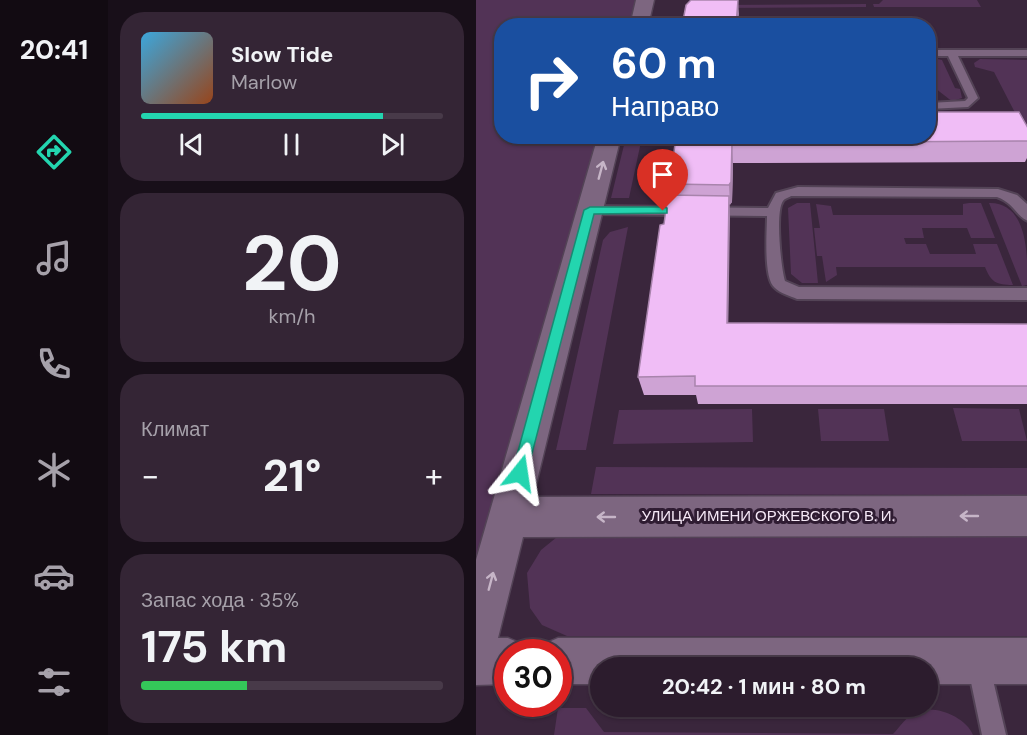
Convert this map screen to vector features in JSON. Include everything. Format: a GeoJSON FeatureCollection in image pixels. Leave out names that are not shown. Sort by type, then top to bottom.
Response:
{"type":"FeatureCollection","features":[{"type":"Feature","properties":{"kind":"street"},"geometry":{"type":"LineString","coordinates":[[641,18],[645,0]]}},
{"type":"Feature","properties":{"kind":"street"},"geometry":{"type":"LineString","coordinates":[[476,638],[608,144]]}},
{"type":"Feature","properties":{"kind":"street","name":"УЛИЦА ИМЕНИ ОРЖЕВСКОГО В. И."},"geometry":{"type":"LineString","coordinates":[[508,517],[1028,516]]}},
{"type":"Feature","properties":{"kind":"street"},"geometry":{"type":"LineString","coordinates":[[572,662],[1028,661]]}},
{"type":"Feature","properties":{"kind":"street"},"geometry":{"type":"LineString","coordinates":[[476,662],[494,662]]}},
{"type":"Feature","properties":{"kind":"lane"},"geometry":{"type":"LineString","coordinates":[[936,53],[1028,53]]}},
{"type":"Feature","properties":{"kind":"lane"},"geometry":{"type":"LineString","coordinates":[[936,106],[968,104],[973,98],[952,53]]}},
{"type":"Feature","properties":{"kind":"lane"},"geometry":{"type":"LineString","coordinates":[[1028,217],[1023,207],[1012,196],[998,193],[798,191],[783,193],[775,200],[773,212],[775,271],[779,284],[797,293],[1028,294]]}},
{"type":"Feature","properties":{"kind":"lane"},"geometry":{"type":"LineString","coordinates":[[590,210],[773,212]]}},
{"type":"Feature","properties":{"kind":"lane"},"geometry":{"type":"LineString","coordinates":[[978,660],[994,735]]}},
{"type":"Feature","properties":{"kind":"shaded area"},"geometry":{"type":"Polygon","coordinates":[[[476,0],[638,0],[634,18],[494,18],[494,144],[598,144],[476,571],[476,0]]]}},
{"type":"Feature","properties":{"kind":"shaded area"},"geometry":{"type":"Polygon","coordinates":[[[883,0],[977,0],[981,7],[874,7],[873,4],[879,4],[883,0]]]}},
{"type":"Feature","properties":{"kind":"shaded area"},"geometry":{"type":"Polygon","coordinates":[[[866,4],[866,7],[708,8],[709,5],[866,4]]]}},
{"type":"Feature","properties":{"kind":"shaded area"},"geometry":{"type":"Polygon","coordinates":[[[936,59],[942,60],[955,88],[960,89],[962,98],[952,101],[936,88],[936,59]]]}},
{"type":"Feature","properties":{"kind":"shaded area"},"geometry":{"type":"Polygon","coordinates":[[[980,59],[1027,60],[1027,136],[994,72],[975,67],[974,63],[980,59]]]}},
{"type":"Feature","properties":{"kind":"shaded area"},"geometry":{"type":"Polygon","coordinates":[[[624,144],[641,144],[629,198],[611,198],[624,144]]]}},
{"type":"Feature","properties":{"kind":"shaded area"},"geometry":{"type":"Polygon","coordinates":[[[797,203],[810,203],[818,283],[802,283],[791,274],[788,208],[797,203]]]}},
{"type":"Feature","properties":{"kind":"shaded area"},"geometry":{"type":"Polygon","coordinates":[[[981,203],[995,238],[971,238],[967,228],[922,228],[924,238],[904,238],[906,244],[926,244],[930,254],[976,254],[973,244],[997,244],[1013,285],[995,282],[985,267],[836,267],[837,275],[826,282],[822,256],[817,256],[814,228],[820,228],[816,204],[831,206],[833,215],[963,215],[963,204],[981,203]]]}},
{"type":"Feature","properties":{"kind":"shaded area"},"geometry":{"type":"Polygon","coordinates":[[[989,203],[1002,205],[1012,211],[1018,221],[1026,246],[1027,285],[1022,286],[989,203]]]}},
{"type":"Feature","properties":{"kind":"shaded area"},"geometry":{"type":"Polygon","coordinates":[[[628,227],[586,450],[556,450],[603,240],[610,232],[628,227]]]}},
{"type":"Feature","properties":{"kind":"shaded area"},"geometry":{"type":"Polygon","coordinates":[[[953,408],[1019,409],[1027,441],[962,441],[953,408]]]}},
{"type":"Feature","properties":{"kind":"shaded area"},"geometry":{"type":"Polygon","coordinates":[[[752,409],[753,442],[613,444],[619,410],[752,409]]]}},
{"type":"Feature","properties":{"kind":"shaded area"},"geometry":{"type":"Polygon","coordinates":[[[818,409],[884,409],[889,441],[821,441],[818,409]]]}},
{"type":"Feature","properties":{"kind":"shaded area"},"geometry":{"type":"Polygon","coordinates":[[[596,467],[1027,468],[1027,495],[591,494],[596,467]]]}},
{"type":"Feature","properties":{"kind":"shaded area"},"geometry":{"type":"Polygon","coordinates":[[[587,530],[1027,530],[1027,636],[567,636],[542,625],[530,608],[527,573],[541,550],[557,537],[587,530]]]}},
{"type":"Feature","properties":{"kind":"shaded area"},"geometry":{"type":"Polygon","coordinates":[[[572,708],[586,708],[590,717],[593,717],[604,732],[893,734],[908,717],[938,717],[938,711],[957,718],[973,735],[554,735],[557,717],[572,717],[572,708]]]}},
{"type":"Feature","properties":{"kind":"building"},"geometry":{"type":"Polygon","coordinates":[[[691,0],[738,0],[737,18],[684,18],[686,5],[691,0]]]}},
{"type":"Feature","properties":{"kind":"building"},"geometry":{"type":"Polygon","coordinates":[[[936,112],[1019,112],[1028,128],[1028,141],[936,142],[936,112]]]}},
{"type":"Feature","properties":{"kind":"building"},"geometry":{"type":"Polygon","coordinates":[[[675,144],[732,144],[729,185],[670,184],[675,144]]]}},
{"type":"Feature","properties":{"kind":"building"},"geometry":{"type":"Polygon","coordinates":[[[668,195],[729,196],[727,323],[1028,324],[1028,386],[695,386],[695,376],[638,377],[660,225],[664,224],[668,195]]]}},
{"type":"Feature","properties":{"kind":"route"},"geometry":{"type":"LineString","coordinates":[[520,473],[590,210],[663,211]]}}]}
